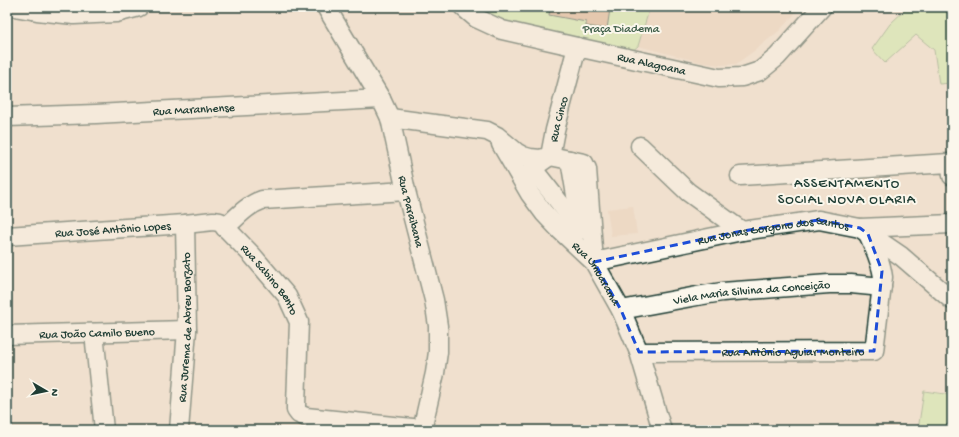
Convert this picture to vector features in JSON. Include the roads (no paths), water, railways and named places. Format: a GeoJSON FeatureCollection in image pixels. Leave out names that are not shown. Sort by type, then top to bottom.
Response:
{"type":"FeatureCollection","features":[{"type":"Feature","properties":{"kind":"street"},"geometry":{"type":"LineString","coordinates":[[14,7],[74,15],[116,13],[139,7]]}},
{"type":"Feature","properties":{"kind":"street","name":"Rua Paraibana"},"geometry":{"type":"LineString","coordinates":[[326,7],[381,99],[390,118],[406,191],[434,300],[438,326],[438,352],[435,373],[422,430]]}},
{"type":"Feature","properties":{"kind":"street","name":"Rua Alagoana"},"geometry":{"type":"LineString","coordinates":[[463,7],[476,18],[502,30],[577,48],[719,78],[742,77],[760,71],[777,57],[822,7]]}},
{"type":"Feature","properties":{"kind":"street","name":"Rua Cinco"},"geometry":{"type":"LineString","coordinates":[[528,175],[550,156],[555,130],[577,48]]}},
{"type":"Feature","properties":{"kind":"street","name":"Rua Maranhense"},"geometry":{"type":"LineString","coordinates":[[7,118],[381,99]]}},
{"type":"Feature","properties":{"kind":"street"},"geometry":{"type":"LineString","coordinates":[[390,118],[486,131],[497,136],[523,156],[540,159],[550,156],[584,164],[586,167],[590,258]]}},
{"type":"Feature","properties":{"kind":"street","name":"Rua Umuarama"},"geometry":{"type":"LineString","coordinates":[[497,136],[528,175],[530,194],[544,213],[590,258],[621,310],[639,352],[662,430]]}},
{"type":"Feature","properties":{"kind":"street"},"geometry":{"type":"LineString","coordinates":[[640,146],[688,192],[742,231]]}},
{"type":"Feature","properties":{"kind":"street"},"geometry":{"type":"LineString","coordinates":[[570,160],[582,231],[590,258]]}},
{"type":"Feature","properties":{"kind":"street"},"geometry":{"type":"LineString","coordinates":[[740,176],[949,163],[951,164],[952,176]]}},
{"type":"Feature","properties":{"kind":"street"},"geometry":{"type":"LineString","coordinates":[[528,175],[582,231]]}},
{"type":"Feature","properties":{"kind":"street"},"geometry":{"type":"LineString","coordinates":[[222,224],[254,202],[262,200],[406,191]]}},
{"type":"Feature","properties":{"kind":"street","name":"Rua Jonas Gorgono dos Santos"},"geometry":{"type":"LineString","coordinates":[[590,258],[742,231],[819,220],[864,231],[900,256],[952,300]]}},
{"type":"Feature","properties":{"kind":"street","name":"Rua José Antônio Lopes"},"geometry":{"type":"LineString","coordinates":[[7,236],[213,221],[222,224]]}},
{"type":"Feature","properties":{"kind":"street","name":"Rua Jurema de Abreu Borzato"},"geometry":{"type":"LineString","coordinates":[[179,430],[187,330],[185,224]]}},
{"type":"Feature","properties":{"kind":"street","name":"Rua Sabino Bento"},"geometry":{"type":"LineString","coordinates":[[222,224],[252,255],[287,296],[299,322],[296,410],[299,414],[306,417],[422,430]]}},
{"type":"Feature","properties":{"kind":"street"},"geometry":{"type":"LineString","coordinates":[[864,231],[952,224]]}},
{"type":"Feature","properties":{"kind":"street","name":"Rua Antônio Aguiar Monteiro"},"geometry":{"type":"LineString","coordinates":[[639,352],[874,352],[882,287],[882,271],[876,250],[864,231]]}},
{"type":"Feature","properties":{"kind":"street","name":"Viela Maria Silvina da Conceição"},"geometry":{"type":"LineString","coordinates":[[621,310],[722,292],[829,284],[851,284],[882,287]]}},
{"type":"Feature","properties":{"kind":"street","name":"Rua João Camilo Bueno"},"geometry":{"type":"LineString","coordinates":[[7,335],[187,330]]}},
{"type":"Feature","properties":{"kind":"street"},"geometry":{"type":"LineString","coordinates":[[94,333],[104,430]]}},
{"type":"Feature","properties":{"kind":"district","name":"ASSENTAMENTO SOCIAL NOVA OLARIA"},"geometry":{"type":"Point","coordinates":[847,190]}},
{"type":"Feature","properties":{"kind":"park label","name":"Praça Diadema"},"geometry":{"type":"Point","coordinates":[621,28]}}]}
